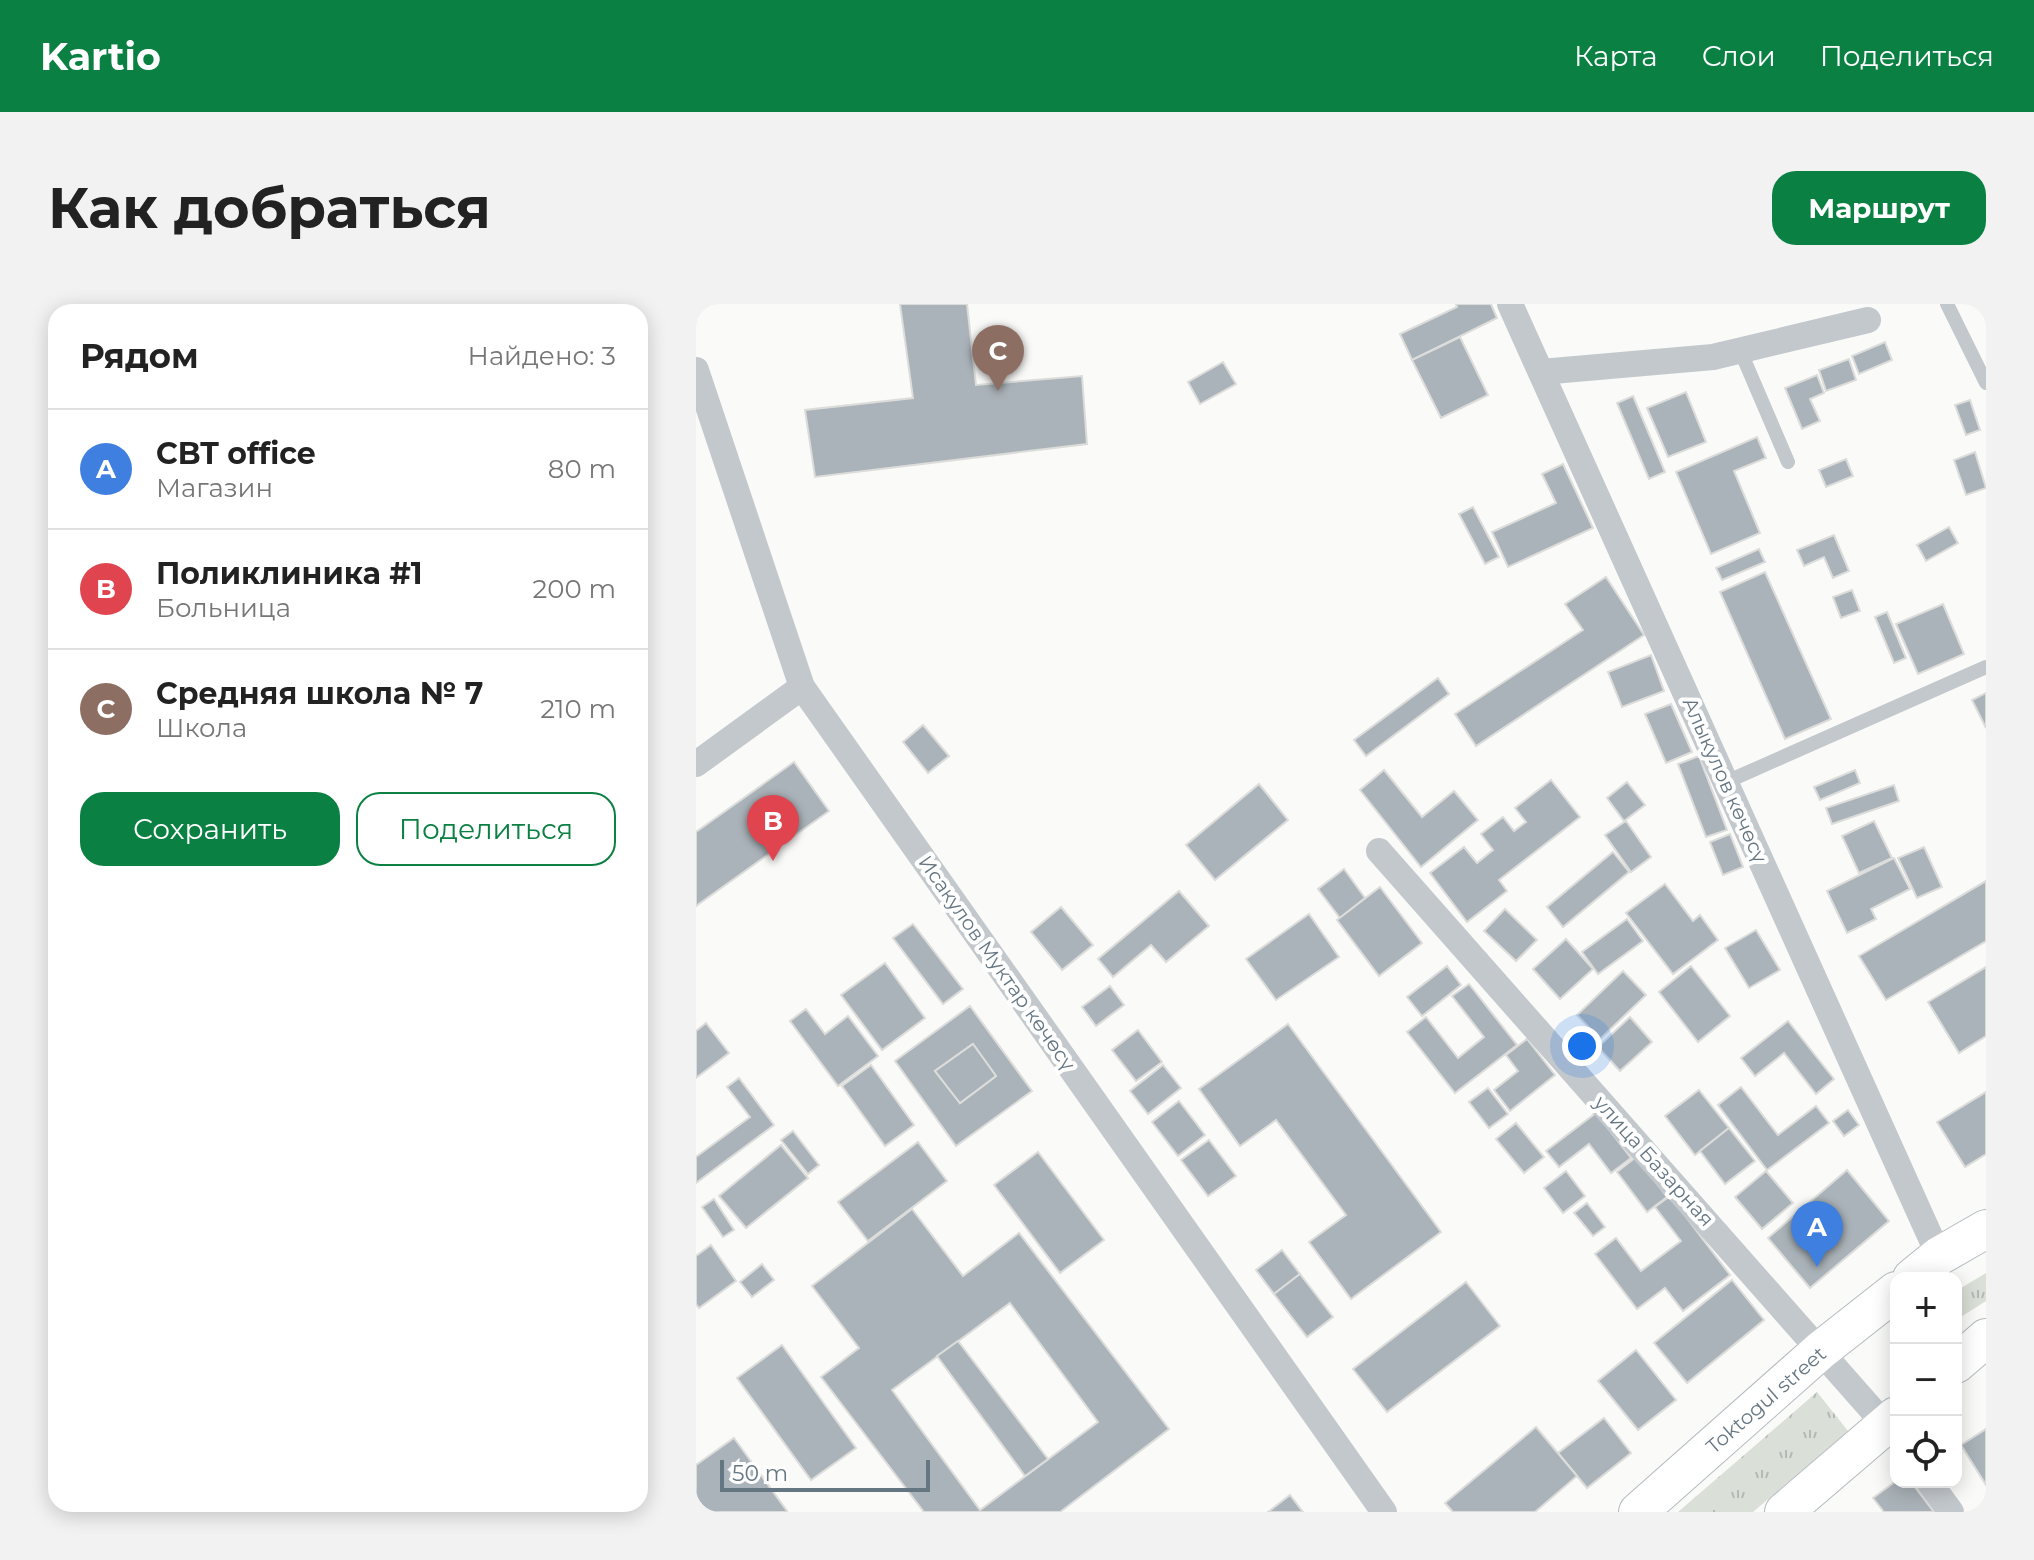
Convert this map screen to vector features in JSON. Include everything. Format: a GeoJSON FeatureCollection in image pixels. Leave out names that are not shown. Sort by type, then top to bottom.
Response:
{"type":"FeatureCollection","features":[{"type":"Feature","properties":{"kind":"street","name":"Алыкулов көчөсү"},"geometry":{"type":"LineString","coordinates":[[1510,304],[1726,782],[1925,1267]]}},
{"type":"Feature","properties":{"kind":"street"},"geometry":{"type":"LineString","coordinates":[[1541,372],[1713,357],[1868,320]]}},
{"type":"Feature","properties":{"kind":"street","name":"Исакулов Муктар көчөсү"},"geometry":{"type":"LineString","coordinates":[[696,370],[802,687],[1384,1512]]}},
{"type":"Feature","properties":{"kind":"street"},"geometry":{"type":"LineString","coordinates":[[696,764],[802,687]]}},
{"type":"Feature","properties":{"kind":"street","name":"улица Базарная"},"geometry":{"type":"LineString","coordinates":[[1379,851],[1821,1350],[1890,1423]]}},
{"type":"Feature","properties":{"kind":"street"},"geometry":{"type":"LineString","coordinates":[[1925,1267],[1986,1229]]}},
{"type":"Feature","properties":{"kind":"street","name":"Toktogul street"},"geometry":{"type":"LineString","coordinates":[[1638,1512],[1821,1350],[1890,1296]]}},
{"type":"Feature","properties":{"kind":"street"},"geometry":{"type":"LineString","coordinates":[[1962,1359],[1986,1338]]}},
{"type":"Feature","properties":{"kind":"street"},"geometry":{"type":"LineString","coordinates":[[1784,1512],[1890,1428]]}},
{"type":"Feature","properties":{"kind":"street"},"geometry":{"type":"LineString","coordinates":[[1933,1488],[1951,1512]]}},
{"type":"Feature","properties":{"kind":"lane"},"geometry":{"type":"LineString","coordinates":[[1947,304],[1986,383]]}},
{"type":"Feature","properties":{"kind":"lane"},"geometry":{"type":"LineString","coordinates":[[1740,350],[1788,462]]}},
{"type":"Feature","properties":{"kind":"lane"},"geometry":{"type":"LineString","coordinates":[[1726,782],[1986,667]]}},
{"type":"Feature","properties":{"kind":"green space"},"geometry":{"type":"Polygon","coordinates":[[[1986,1273],[1986,1301],[1962,1316],[1962,1287],[1986,1273]]]}},
{"type":"Feature","properties":{"kind":"green space"},"geometry":{"type":"Polygon","coordinates":[[[1817,1392],[1848,1431],[1753,1512],[1678,1512],[1817,1392]]]}},
{"type":"Feature","properties":{"kind":"building"},"geometry":{"type":"Polygon","coordinates":[[[900,304],[967,304],[976,385],[1082,376],[1087,444],[815,477],[805,410],[913,398],[900,304]]]}},
{"type":"Feature","properties":{"kind":"building"},"geometry":{"type":"Polygon","coordinates":[[[1456,304],[1491,304],[1497,318],[1412,360],[1400,334],[1457,307],[1456,304]]]}},
{"type":"Feature","properties":{"kind":"building"},"geometry":{"type":"Polygon","coordinates":[[[1460,337],[1488,395],[1441,418],[1412,360],[1460,337]]]}},
{"type":"Feature","properties":{"kind":"building"},"geometry":{"type":"Polygon","coordinates":[[[1885,342],[1892,360],[1859,374],[1852,356],[1885,342]]]}},
{"type":"Feature","properties":{"kind":"building"},"geometry":{"type":"Polygon","coordinates":[[[1849,359],[1856,380],[1826,391],[1819,370],[1849,359]]]}},
{"type":"Feature","properties":{"kind":"building"},"geometry":{"type":"Polygon","coordinates":[[[1223,362],[1236,384],[1200,404],[1188,382],[1223,362]]]}},
{"type":"Feature","properties":{"kind":"building"},"geometry":{"type":"Polygon","coordinates":[[[1817,375],[1824,393],[1810,399],[1820,421],[1802,429],[1785,388],[1817,375]]]}},
{"type":"Feature","properties":{"kind":"building"},"geometry":{"type":"Polygon","coordinates":[[[1686,392],[1706,442],[1668,457],[1647,408],[1686,392]]]}},
{"type":"Feature","properties":{"kind":"building"},"geometry":{"type":"Polygon","coordinates":[[[1633,396],[1665,472],[1649,479],[1617,403],[1633,396]]]}},
{"type":"Feature","properties":{"kind":"building"},"geometry":{"type":"Polygon","coordinates":[[[1970,400],[1980,430],[1966,435],[1955,405],[1970,400]]]}},
{"type":"Feature","properties":{"kind":"building"},"geometry":{"type":"Polygon","coordinates":[[[1757,437],[1766,458],[1734,471],[1760,533],[1711,554],[1676,472],[1757,437]]]}},
{"type":"Feature","properties":{"kind":"building"},"geometry":{"type":"Polygon","coordinates":[[[1975,452],[1986,488],[1966,495],[1954,460],[1975,452]]]}},
{"type":"Feature","properties":{"kind":"building"},"geometry":{"type":"Polygon","coordinates":[[[1846,459],[1853,476],[1826,487],[1819,470],[1846,459]]]}},
{"type":"Feature","properties":{"kind":"building"},"geometry":{"type":"Polygon","coordinates":[[[1563,464],[1593,528],[1508,567],[1492,532],[1556,503],[1542,474],[1563,464]]]}},
{"type":"Feature","properties":{"kind":"building"},"geometry":{"type":"Polygon","coordinates":[[[1473,507],[1499,557],[1485,564],[1459,514],[1473,507]]]}},
{"type":"Feature","properties":{"kind":"building"},"geometry":{"type":"Polygon","coordinates":[[[1949,527],[1958,543],[1926,561],[1917,545],[1949,527]]]}},
{"type":"Feature","properties":{"kind":"building"},"geometry":{"type":"Polygon","coordinates":[[[1834,535],[1849,571],[1833,578],[1824,557],[1804,566],[1797,550],[1834,535]]]}},
{"type":"Feature","properties":{"kind":"building"},"geometry":{"type":"Polygon","coordinates":[[[1759,549],[1765,562],[1722,580],[1716,568],[1759,549]]]}},
{"type":"Feature","properties":{"kind":"building"},"geometry":{"type":"Polygon","coordinates":[[[1765,572],[1831,719],[1785,739],[1720,592],[1765,572]]]}},
{"type":"Feature","properties":{"kind":"building"},"geometry":{"type":"Polygon","coordinates":[[[1606,577],[1644,635],[1476,746],[1455,714],[1583,630],[1565,604],[1606,577]]]}},
{"type":"Feature","properties":{"kind":"building"},"geometry":{"type":"Polygon","coordinates":[[[1852,590],[1860,611],[1841,618],[1833,597],[1852,590]]]}},
{"type":"Feature","properties":{"kind":"building"},"geometry":{"type":"Polygon","coordinates":[[[1943,604],[1964,654],[1918,674],[1896,624],[1943,604]]]}},
{"type":"Feature","properties":{"kind":"building"},"geometry":{"type":"Polygon","coordinates":[[[1887,612],[1906,658],[1894,663],[1875,617],[1887,612]]]}},
{"type":"Feature","properties":{"kind":"building"},"geometry":{"type":"Polygon","coordinates":[[[1651,655],[1664,691],[1622,707],[1608,672],[1651,655]]]}},
{"type":"Feature","properties":{"kind":"building"},"geometry":{"type":"Polygon","coordinates":[[[1438,678],[1449,694],[1366,756],[1354,740],[1438,678]]]}},
{"type":"Feature","properties":{"kind":"building"},"geometry":{"type":"Polygon","coordinates":[[[1986,693],[1986,728],[1972,700],[1986,693]]]}},
{"type":"Feature","properties":{"kind":"building"},"geometry":{"type":"Polygon","coordinates":[[[1671,704],[1692,752],[1666,763],[1645,714],[1671,704]]]}},
{"type":"Feature","properties":{"kind":"building"},"geometry":{"type":"Polygon","coordinates":[[[923,725],[949,756],[928,773],[903,742],[923,725]]]}},
{"type":"Feature","properties":{"kind":"building"},"geometry":{"type":"Polygon","coordinates":[[[1699,756],[1727,830],[1706,837],[1678,764],[1699,756]]]}},
{"type":"Feature","properties":{"kind":"building"},"geometry":{"type":"Polygon","coordinates":[[[794,762],[829,811],[696,906],[696,832],[794,762]]]}},
{"type":"Feature","properties":{"kind":"building"},"geometry":{"type":"Polygon","coordinates":[[[1384,770],[1422,817],[1454,791],[1478,820],[1421,867],[1360,790],[1384,770]]]}},
{"type":"Feature","properties":{"kind":"building"},"geometry":{"type":"Polygon","coordinates":[[[1855,770],[1860,783],[1820,800],[1814,787],[1855,770]]]}},
{"type":"Feature","properties":{"kind":"building"},"geometry":{"type":"Polygon","coordinates":[[[1551,780],[1580,817],[1499,880],[1507,891],[1467,922],[1430,873],[1464,847],[1477,863],[1493,850],[1481,834],[1503,817],[1514,831],[1526,822],[1515,808],[1551,780]]]}},
{"type":"Feature","properties":{"kind":"building"},"geometry":{"type":"Polygon","coordinates":[[[1627,782],[1645,805],[1624,821],[1607,798],[1627,782]]]}},
{"type":"Feature","properties":{"kind":"building"},"geometry":{"type":"Polygon","coordinates":[[[1259,784],[1288,820],[1215,880],[1186,845],[1259,784]]]}},
{"type":"Feature","properties":{"kind":"building"},"geometry":{"type":"Polygon","coordinates":[[[1894,785],[1899,801],[1832,824],[1826,808],[1894,785]]]}},
{"type":"Feature","properties":{"kind":"building"},"geometry":{"type":"Polygon","coordinates":[[[1626,821],[1651,857],[1631,872],[1605,835],[1626,821]]]}},
{"type":"Feature","properties":{"kind":"building"},"geometry":{"type":"Polygon","coordinates":[[[1874,821],[1892,858],[1859,873],[1842,836],[1874,821]]]}},
{"type":"Feature","properties":{"kind":"building"},"geometry":{"type":"Polygon","coordinates":[[[1730,834],[1743,867],[1723,875],[1710,842],[1730,834]]]}},
{"type":"Feature","properties":{"kind":"building"},"geometry":{"type":"Polygon","coordinates":[[[1924,847],[1942,887],[1917,898],[1898,858],[1924,847]]]}},
{"type":"Feature","properties":{"kind":"building"},"geometry":{"type":"Polygon","coordinates":[[[1613,852],[1629,872],[1563,927],[1547,907],[1613,852]]]}},
{"type":"Feature","properties":{"kind":"building"},"geometry":{"type":"Polygon","coordinates":[[[1894,858],[1910,889],[1871,909],[1876,919],[1847,933],[1827,891],[1894,858]]]}},
{"type":"Feature","properties":{"kind":"building"},"geometry":{"type":"Polygon","coordinates":[[[1344,869],[1365,898],[1340,918],[1318,889],[1344,869]]]}},
{"type":"Feature","properties":{"kind":"building"},"geometry":{"type":"Polygon","coordinates":[[[1986,881],[1986,941],[1886,1000],[1859,956],[1986,881]]]}},
{"type":"Feature","properties":{"kind":"building"},"geometry":{"type":"Polygon","coordinates":[[[1665,884],[1693,921],[1700,915],[1718,940],[1673,974],[1626,913],[1665,884]]]}},
{"type":"Feature","properties":{"kind":"building"},"geometry":{"type":"Polygon","coordinates":[[[1380,887],[1422,943],[1379,976],[1337,920],[1380,887]]]}},
{"type":"Feature","properties":{"kind":"building"},"geometry":{"type":"Polygon","coordinates":[[[1179,891],[1209,926],[1166,962],[1151,945],[1113,977],[1098,959],[1179,891]]]}},
{"type":"Feature","properties":{"kind":"building"},"geometry":{"type":"Polygon","coordinates":[[[1061,907],[1093,945],[1062,970],[1031,932],[1061,907]]]}},
{"type":"Feature","properties":{"kind":"building"},"geometry":{"type":"Polygon","coordinates":[[[1505,909],[1537,940],[1516,961],[1484,931],[1505,909]]]}},
{"type":"Feature","properties":{"kind":"building"},"geometry":{"type":"Polygon","coordinates":[[[1309,914],[1339,957],[1276,1000],[1246,959],[1309,914]]]}},
{"type":"Feature","properties":{"kind":"building"},"geometry":{"type":"Polygon","coordinates":[[[1627,919],[1643,941],[1598,974],[1582,952],[1627,919]]]}},
{"type":"Feature","properties":{"kind":"building"},"geometry":{"type":"Polygon","coordinates":[[[913,924],[963,989],[943,1004],[893,938],[913,924]]]}},
{"type":"Feature","properties":{"kind":"building"},"geometry":{"type":"Polygon","coordinates":[[[1756,930],[1780,970],[1749,988],[1725,948],[1756,930]]]}},
{"type":"Feature","properties":{"kind":"building"},"geometry":{"type":"Polygon","coordinates":[[[1566,939],[1593,969],[1560,999],[1533,969],[1566,939]]]}},
{"type":"Feature","properties":{"kind":"building"},"geometry":{"type":"Polygon","coordinates":[[[885,963],[925,1018],[882,1050],[841,995],[885,963]]]}},
{"type":"Feature","properties":{"kind":"building"},"geometry":{"type":"Polygon","coordinates":[[[1447,966],[1461,985],[1422,1016],[1407,997],[1447,966]]]}},
{"type":"Feature","properties":{"kind":"building"},"geometry":{"type":"Polygon","coordinates":[[[1691,966],[1730,1016],[1698,1042],[1659,992],[1691,966]]]}},
{"type":"Feature","properties":{"kind":"building"},"geometry":{"type":"Polygon","coordinates":[[[1986,967],[1986,1036],[1959,1053],[1928,1002],[1986,967]]]}},
{"type":"Feature","properties":{"kind":"building"},"geometry":{"type":"Polygon","coordinates":[[[1623,971],[1646,995],[1600,1039],[1577,1015],[1623,971]]]}},
{"type":"Feature","properties":{"kind":"building"},"geometry":{"type":"Polygon","coordinates":[[[1469,984],[1517,1045],[1455,1093],[1407,1032],[1426,1017],[1458,1058],[1484,1037],[1452,996],[1469,984]]]}},
{"type":"Feature","properties":{"kind":"building"},"geometry":{"type":"Polygon","coordinates":[[[1110,986],[1124,1005],[1096,1026],[1082,1007],[1110,986]]]}},
{"type":"Feature","properties":{"kind":"building"},"geometry":{"type":"Polygon","coordinates":[[[970,1006],[1032,1091],[956,1146],[895,1061],[970,1006]],[[973,1044],[935,1071],[960,1103],[996,1076],[973,1044]]]}},
{"type":"Feature","properties":{"kind":"building"},"geometry":{"type":"Polygon","coordinates":[[[806,1009],[825,1034],[848,1016],[878,1056],[838,1086],[790,1021],[806,1009]]]}},
{"type":"Feature","properties":{"kind":"building"},"geometry":{"type":"Polygon","coordinates":[[[1630,1017],[1652,1042],[1620,1071],[1598,1047],[1630,1017]]]}},
{"type":"Feature","properties":{"kind":"building"},"geometry":{"type":"Polygon","coordinates":[[[1788,1021],[1834,1079],[1816,1094],[1784,1053],[1755,1076],[1741,1058],[1788,1021]]]}},
{"type":"Feature","properties":{"kind":"building"},"geometry":{"type":"Polygon","coordinates":[[[706,1023],[729,1053],[696,1078],[696,1031],[706,1023]]]}},
{"type":"Feature","properties":{"kind":"building"},"geometry":{"type":"Polygon","coordinates":[[[1288,1024],[1441,1232],[1351,1299],[1309,1242],[1346,1215],[1276,1120],[1240,1146],[1199,1089],[1288,1024]]]}},
{"type":"Feature","properties":{"kind":"building"},"geometry":{"type":"Polygon","coordinates":[[[1138,1030],[1162,1062],[1136,1081],[1112,1050],[1138,1030]]]}},
{"type":"Feature","properties":{"kind":"building"},"geometry":{"type":"Polygon","coordinates":[[[1527,1039],[1555,1075],[1510,1111],[1494,1090],[1518,1071],[1506,1055],[1527,1039]]]}},
{"type":"Feature","properties":{"kind":"building"},"geometry":{"type":"Polygon","coordinates":[[[973,1044],[996,1076],[960,1103],[935,1071],[973,1044]]]}},
{"type":"Feature","properties":{"kind":"building"},"geometry":{"type":"Polygon","coordinates":[[[871,1065],[914,1125],[885,1146],[842,1086],[871,1065]]]}},
{"type":"Feature","properties":{"kind":"building"},"geometry":{"type":"Polygon","coordinates":[[[1163,1065],[1181,1088],[1148,1114],[1130,1091],[1163,1065]]]}},
{"type":"Feature","properties":{"kind":"building"},"geometry":{"type":"Polygon","coordinates":[[[739,1078],[774,1125],[696,1183],[696,1157],[750,1117],[727,1087],[739,1078]]]}},
{"type":"Feature","properties":{"kind":"building"},"geometry":{"type":"Polygon","coordinates":[[[1741,1087],[1778,1135],[1816,1106],[1829,1123],[1767,1170],[1718,1105],[1741,1087]]]}},
{"type":"Feature","properties":{"kind":"building"},"geometry":{"type":"Polygon","coordinates":[[[1488,1088],[1508,1114],[1489,1128],[1469,1102],[1488,1088]]]}},
{"type":"Feature","properties":{"kind":"building"},"geometry":{"type":"Polygon","coordinates":[[[1699,1090],[1729,1128],[1695,1155],[1665,1116],[1699,1090]]]}},
{"type":"Feature","properties":{"kind":"building"},"geometry":{"type":"Polygon","coordinates":[[[1986,1092],[1986,1154],[1965,1167],[1937,1122],[1986,1092]]]}},
{"type":"Feature","properties":{"kind":"building"},"geometry":{"type":"Polygon","coordinates":[[[1179,1101],[1205,1135],[1178,1156],[1152,1122],[1179,1101]]]}},
{"type":"Feature","properties":{"kind":"building"},"geometry":{"type":"Polygon","coordinates":[[[1848,1110],[1859,1125],[1844,1136],[1833,1121],[1848,1110]]]}},
{"type":"Feature","properties":{"kind":"building"},"geometry":{"type":"Polygon","coordinates":[[[1596,1113],[1631,1158],[1611,1173],[1589,1144],[1559,1167],[1546,1151],[1596,1113]]]}},
{"type":"Feature","properties":{"kind":"building"},"geometry":{"type":"Polygon","coordinates":[[[1516,1123],[1544,1157],[1524,1173],[1496,1139],[1516,1123]]]}},
{"type":"Feature","properties":{"kind":"building"},"geometry":{"type":"Polygon","coordinates":[[[1729,1128],[1755,1161],[1725,1184],[1700,1151],[1729,1128]]]}},
{"type":"Feature","properties":{"kind":"building"},"geometry":{"type":"Polygon","coordinates":[[[793,1131],[819,1165],[808,1174],[781,1140],[793,1131]]]}},
{"type":"Feature","properties":{"kind":"building"},"geometry":{"type":"Polygon","coordinates":[[[1209,1140],[1236,1176],[1208,1196],[1181,1160],[1209,1140]]]}},
{"type":"Feature","properties":{"kind":"building"},"geometry":{"type":"Polygon","coordinates":[[[918,1142],[947,1181],[868,1241],[838,1202],[918,1142]]]}},
{"type":"Feature","properties":{"kind":"building"},"geometry":{"type":"Polygon","coordinates":[[[781,1145],[808,1178],[746,1228],[719,1196],[781,1145]]]}},
{"type":"Feature","properties":{"kind":"building"},"geometry":{"type":"Polygon","coordinates":[[[1038,1152],[1104,1240],[1060,1273],[994,1185],[1038,1152]]]}},
{"type":"Feature","properties":{"kind":"building"},"geometry":{"type":"Polygon","coordinates":[[[1636,1157],[1667,1197],[1647,1212],[1617,1172],[1636,1157]]]}},
{"type":"Feature","properties":{"kind":"building"},"geometry":{"type":"Polygon","coordinates":[[[1847,1170],[1889,1221],[1810,1288],[1768,1238],[1847,1170]]]}},
{"type":"Feature","properties":{"kind":"building"},"geometry":{"type":"Polygon","coordinates":[[[1566,1171],[1585,1196],[1563,1213],[1544,1188],[1566,1171]]]}},
{"type":"Feature","properties":{"kind":"building"},"geometry":{"type":"Polygon","coordinates":[[[1766,1171],[1793,1203],[1762,1229],[1735,1197],[1766,1171]]]}},
{"type":"Feature","properties":{"kind":"building"},"geometry":{"type":"Polygon","coordinates":[[[1670,1196],[1730,1275],[1683,1311],[1665,1288],[1637,1309],[1595,1254],[1616,1238],[1641,1271],[1681,1241],[1655,1207],[1670,1196]]]}},
{"type":"Feature","properties":{"kind":"building"},"geometry":{"type":"Polygon","coordinates":[[[714,1199],[734,1230],[723,1237],[702,1207],[714,1199]]]}},
{"type":"Feature","properties":{"kind":"building"},"geometry":{"type":"Polygon","coordinates":[[[1587,1203],[1605,1227],[1593,1236],[1574,1213],[1587,1203]]]}},
{"type":"Feature","properties":{"kind":"building"},"geometry":{"type":"Polygon","coordinates":[[[912,1209],[963,1276],[1019,1233],[1169,1429],[1060,1512],[924,1512],[821,1377],[859,1348],[812,1286],[912,1209]],[[1010,1303],[892,1390],[980,1510],[1098,1422],[1010,1303]]]}},
{"type":"Feature","properties":{"kind":"building"},"geometry":{"type":"Polygon","coordinates":[[[711,1245],[736,1281],[699,1308],[696,1304],[696,1256],[711,1245]]]}},
{"type":"Feature","properties":{"kind":"building"},"geometry":{"type":"Polygon","coordinates":[[[1282,1250],[1300,1274],[1274,1294],[1256,1270],[1282,1250]]]}},
{"type":"Feature","properties":{"kind":"building"},"geometry":{"type":"Polygon","coordinates":[[[762,1264],[774,1280],[752,1297],[740,1282],[762,1264]]]}},
{"type":"Feature","properties":{"kind":"building"},"geometry":{"type":"Polygon","coordinates":[[[1300,1274],[1333,1317],[1307,1337],[1274,1294],[1300,1274]]]}},
{"type":"Feature","properties":{"kind":"building"},"geometry":{"type":"Polygon","coordinates":[[[1732,1280],[1764,1320],[1687,1383],[1654,1343],[1732,1280]]]}},
{"type":"Feature","properties":{"kind":"building"},"geometry":{"type":"Polygon","coordinates":[[[1466,1282],[1500,1326],[1387,1412],[1353,1369],[1466,1282]]]}},
{"type":"Feature","properties":{"kind":"building"},"geometry":{"type":"Polygon","coordinates":[[[958,1341],[1048,1459],[1025,1476],[937,1356],[958,1341]]]}},
{"type":"Feature","properties":{"kind":"building"},"geometry":{"type":"Polygon","coordinates":[[[782,1345],[856,1448],[811,1480],[737,1378],[782,1345]]]}},
{"type":"Feature","properties":{"kind":"building"},"geometry":{"type":"Polygon","coordinates":[[[1636,1350],[1676,1400],[1638,1430],[1598,1381],[1636,1350]]]}},
{"type":"Feature","properties":{"kind":"building"},"geometry":{"type":"Polygon","coordinates":[[[1604,1418],[1631,1453],[1587,1488],[1558,1453],[1604,1418]]]}},
{"type":"Feature","properties":{"kind":"building"},"geometry":{"type":"Polygon","coordinates":[[[1536,1427],[1577,1476],[1535,1512],[1453,1512],[1445,1503],[1536,1427]]]}},
{"type":"Feature","properties":{"kind":"building"},"geometry":{"type":"Polygon","coordinates":[[[1986,1429],[1986,1485],[1962,1447],[1986,1429]]]}},
{"type":"Feature","properties":{"kind":"building"},"geometry":{"type":"Polygon","coordinates":[[[734,1438],[786,1512],[696,1512],[696,1465],[734,1438]]]}},
{"type":"Feature","properties":{"kind":"building"},"geometry":{"type":"Polygon","coordinates":[[[1890,1485],[1890,1488],[1916,1488],[1934,1512],[1884,1512],[1873,1498],[1890,1485]]]}},
{"type":"Feature","properties":{"kind":"building"},"geometry":{"type":"Polygon","coordinates":[[[1290,1495],[1303,1512],[1268,1512],[1290,1495]]]}},
{"type":"Feature","properties":{"kind":"place","name":"Средняя школа № 7"},"geometry":{"type":"Point","coordinates":[998,391]}},
{"type":"Feature","properties":{"kind":"place","name":"Поликлиника #1"},"geometry":{"type":"Point","coordinates":[773,861]}},
{"type":"Feature","properties":{"kind":"place","name":"CBT office"},"geometry":{"type":"Point","coordinates":[1817,1267]}}]}
